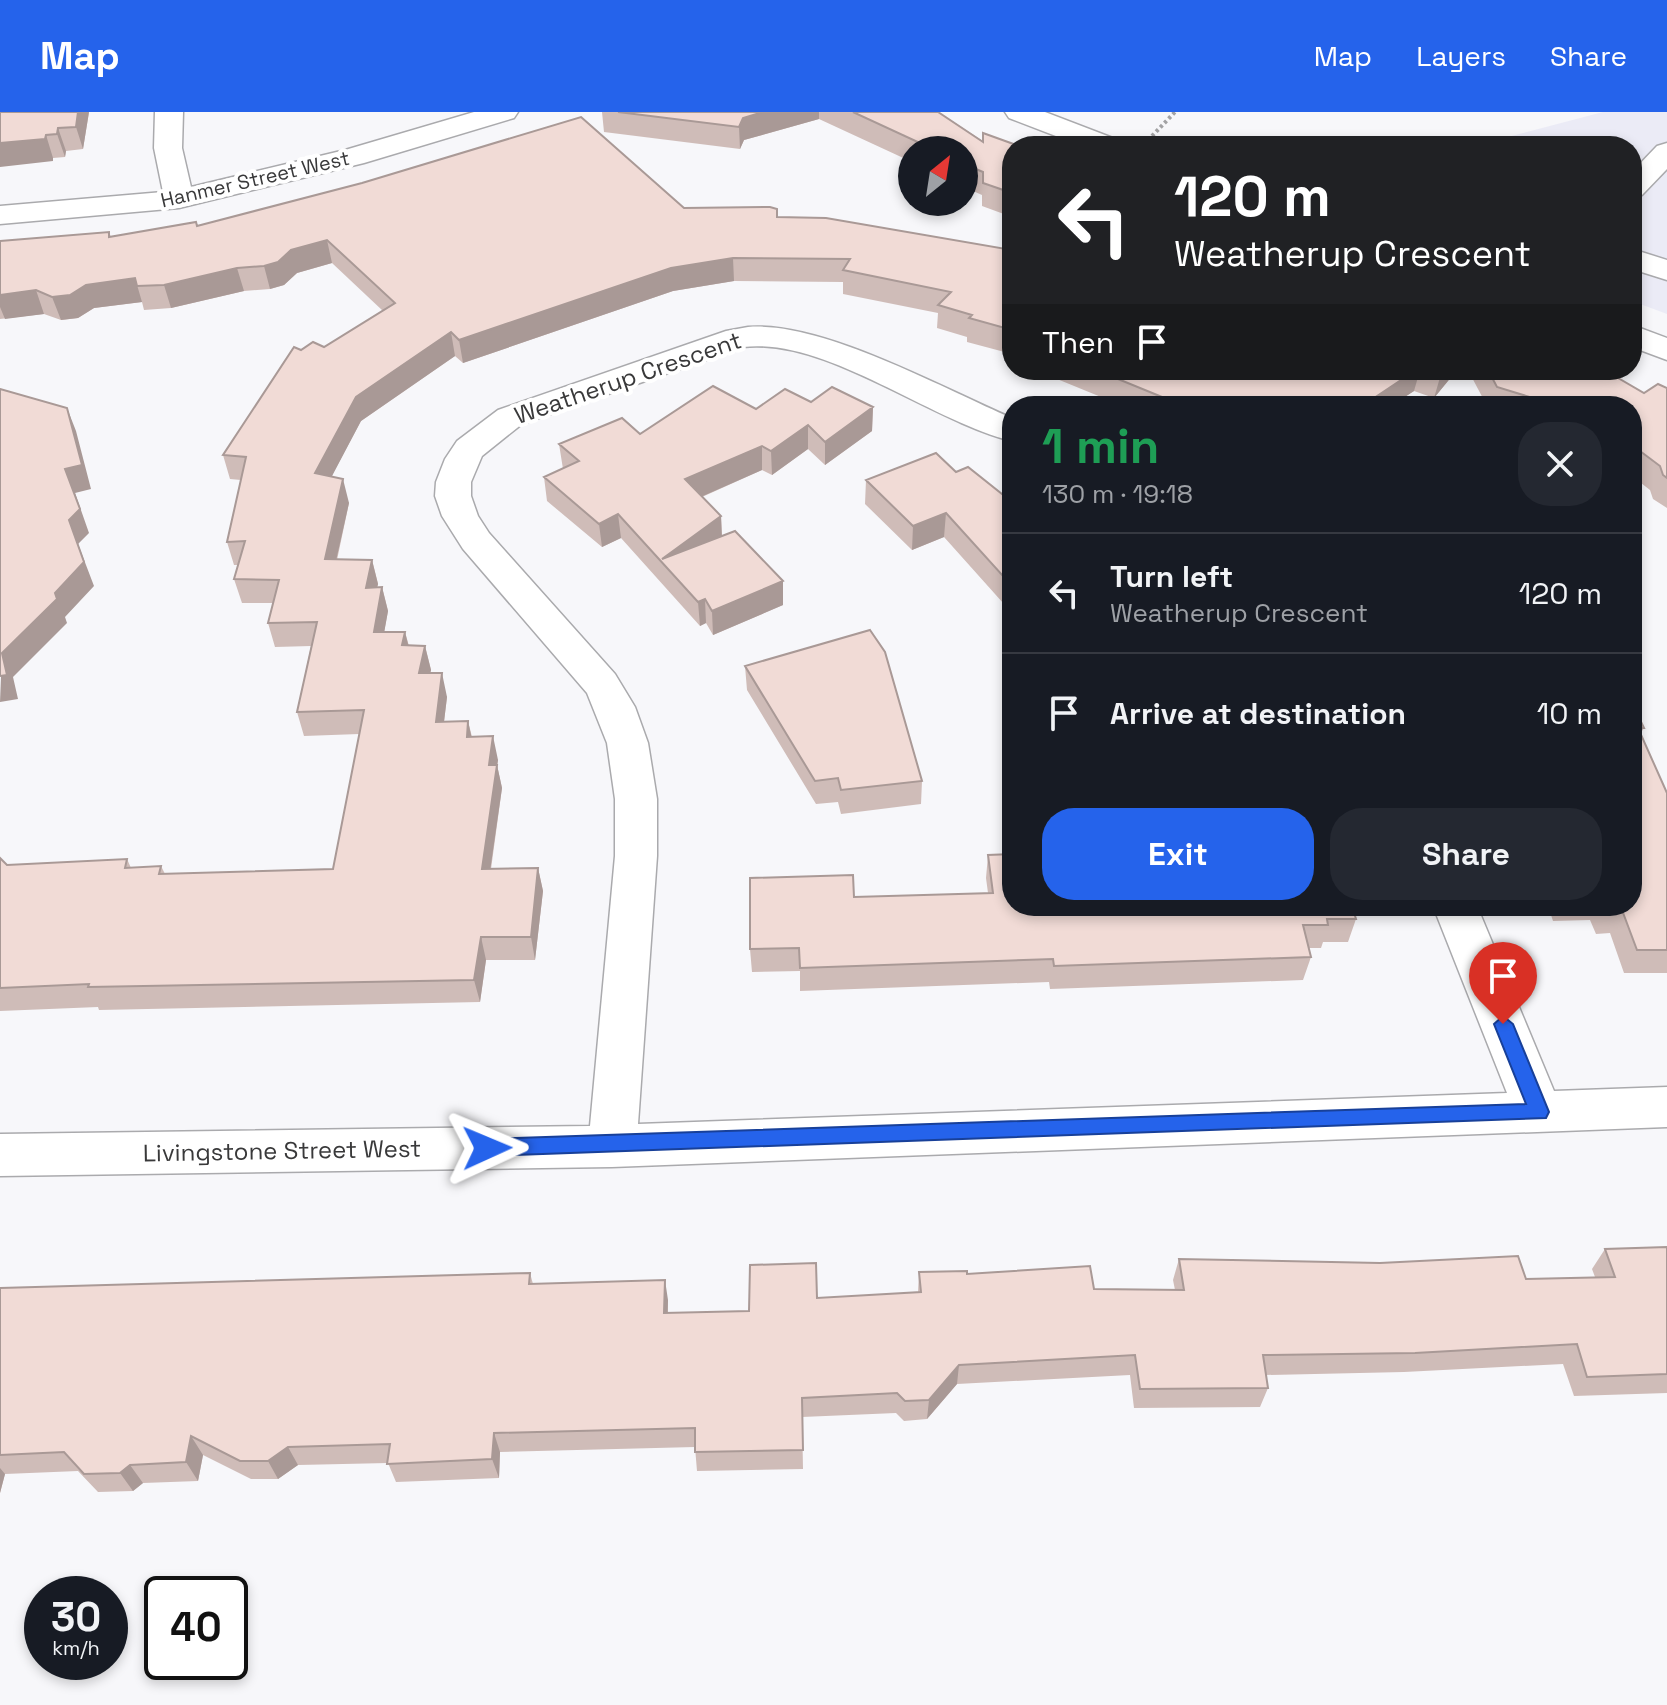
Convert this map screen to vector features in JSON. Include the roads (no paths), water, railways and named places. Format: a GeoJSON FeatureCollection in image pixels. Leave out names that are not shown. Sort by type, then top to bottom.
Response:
{"type":"FeatureCollection","features":[{"type":"Feature","properties":{"kind":"street"},"geometry":{"type":"LineString","coordinates":[[169,112],[168,148],[179,199]]}},
{"type":"Feature","properties":{"kind":"street","name":"Hanmer Street West"},"geometry":{"type":"LineString","coordinates":[[0,215],[179,199],[354,157],[504,112]]}},
{"type":"Feature","properties":{"kind":"street"},"geometry":{"type":"LineString","coordinates":[[1019,112],[1082,136]]}},
{"type":"Feature","properties":{"kind":"street"},"geometry":{"type":"LineString","coordinates":[[1642,178],[1667,152]]}},
{"type":"Feature","properties":{"kind":"street"},"geometry":{"type":"LineString","coordinates":[[1642,262],[1667,271]]}},
{"type":"Feature","properties":{"kind":"street","name":"Weatherup Crescent"},"geometry":{"type":"LineString","coordinates":[[612,1146],[636,856],[637,809],[631,754],[614,705],[578,655],[468,532],[453,498],[456,470],[464,455],[482,434],[510,417],[738,338],[763,334],[789,336],[814,345],[1002,427]]}},
{"type":"Feature","properties":{"kind":"street"},"geometry":{"type":"LineString","coordinates":[[1642,339],[1667,350]]}},
{"type":"Feature","properties":{"kind":"street"},"geometry":{"type":"LineString","coordinates":[[1459,916],[1539,1112]]}},
{"type":"Feature","properties":{"kind":"street","name":"Livingstone Street West"},"geometry":{"type":"LineString","coordinates":[[0,1155],[612,1146],[1667,1107]]}}]}
